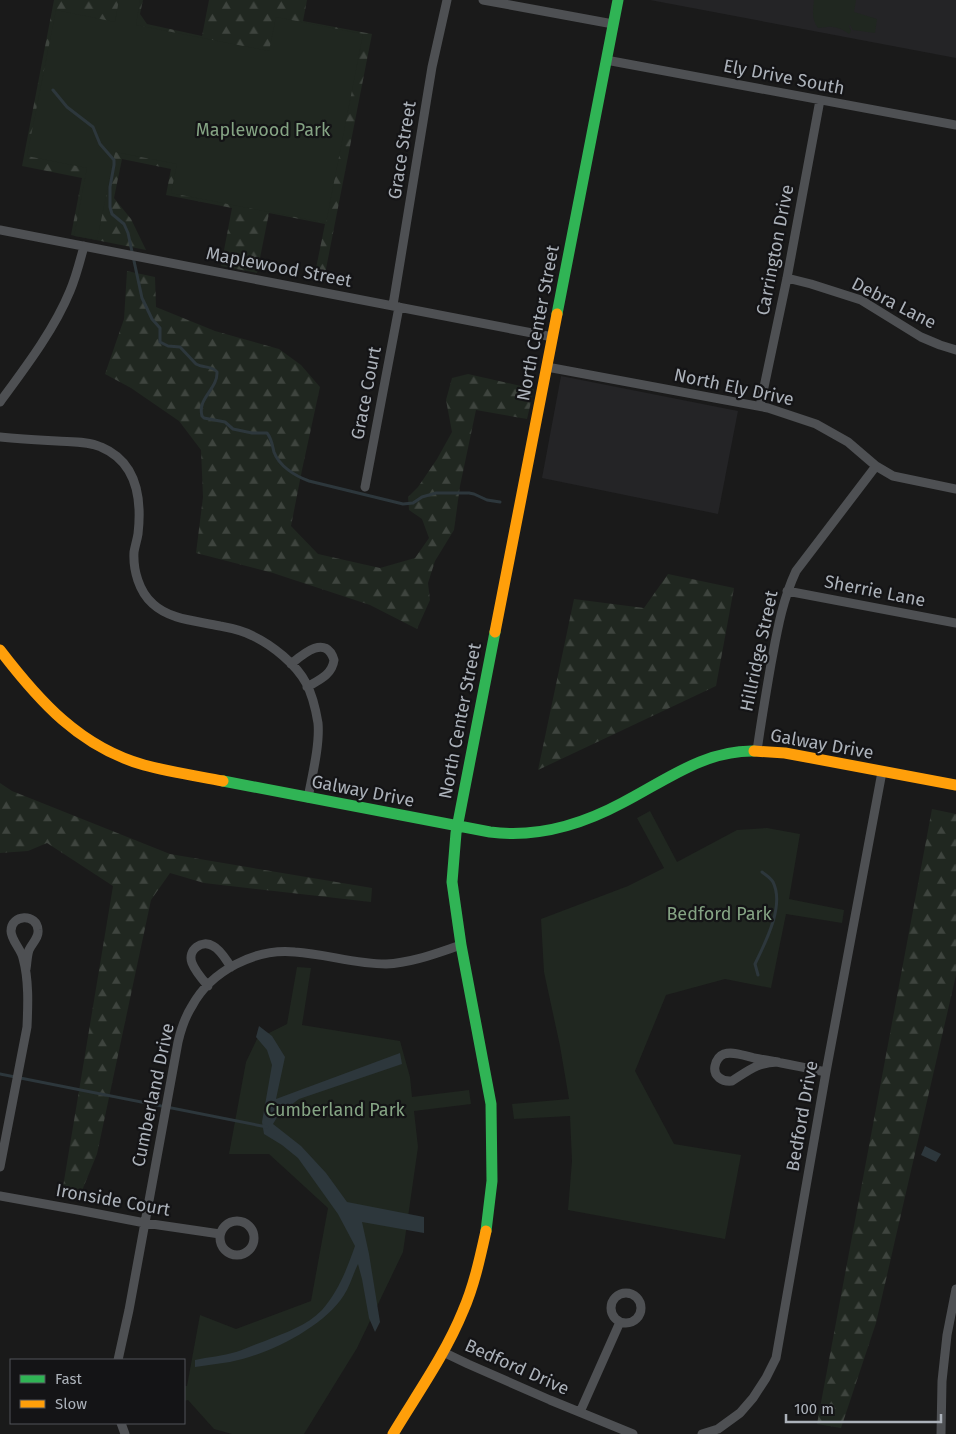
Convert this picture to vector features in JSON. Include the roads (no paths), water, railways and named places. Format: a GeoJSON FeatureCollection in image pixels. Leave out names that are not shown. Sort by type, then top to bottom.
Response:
{"type":"FeatureCollection","features":[{"type":"Feature","properties":{"kind":"street","name":"Grace Street"},"geometry":{"type":"LineString","coordinates":[[396,306],[432,67],[447,0]]}},
{"type":"Feature","properties":{"kind":"street"},"geometry":{"type":"LineString","coordinates":[[483,0],[613,24]]}},
{"type":"Feature","properties":{"kind":"street","name":"North Center Street"},"geometry":{"type":"LineString","coordinates":[[393,1434],[443,1352],[463,1312],[474,1281],[488,1223],[492,1181],[491,1104],[461,945],[452,882],[457,826],[618,0]]}},
{"type":"Feature","properties":{"kind":"street","name":"Ely Drive South"},"geometry":{"type":"LineString","coordinates":[[606,60],[956,125]]}},
{"type":"Feature","properties":{"kind":"street","name":"Carrington Drive"},"geometry":{"type":"LineString","coordinates":[[760,406],[787,278],[820,100]]}},
{"type":"Feature","properties":{"kind":"street","name":"Maplewood Street"},"geometry":{"type":"LineString","coordinates":[[0,230],[553,337]]}},
{"type":"Feature","properties":{"kind":"street"},"geometry":{"type":"LineString","coordinates":[[0,402],[61,310],[76,275],[84,246]]}},
{"type":"Feature","properties":{"kind":"street","name":"Debra Lane"},"geometry":{"type":"LineString","coordinates":[[787,278],[861,300],[921,337],[956,350]]}},
{"type":"Feature","properties":{"kind":"street","name":"Grace Court"},"geometry":{"type":"LineString","coordinates":[[365,487],[396,306]]}},
{"type":"Feature","properties":{"kind":"street","name":"North Ely Drive"},"geometry":{"type":"LineString","coordinates":[[547,367],[784,412],[816,424],[848,442],[876,466],[893,476],[956,490]]}},
{"type":"Feature","properties":{"kind":"street"},"geometry":{"type":"LineString","coordinates":[[0,438],[82,442],[101,447],[119,457],[136,483],[139,514],[134,552],[136,573],[141,588],[152,604],[168,614],[252,635],[277,650],[306,683],[318,724],[308,798]]}},
{"type":"Feature","properties":{"kind":"street","name":"Hillridge Street"},"geometry":{"type":"LineString","coordinates":[[757,751],[773,655],[787,591],[796,572],[876,466]]}},
{"type":"Feature","properties":{"kind":"street","name":"Sherrie Lane"},"geometry":{"type":"LineString","coordinates":[[787,591],[956,623]]}},
{"type":"Feature","properties":{"kind":"street"},"geometry":{"type":"LineString","coordinates":[[291,664],[316,647],[327,649],[332,655],[334,660],[331,671],[307,687]]}},
{"type":"Feature","properties":{"kind":"street","name":"Galway Drive"},"geometry":{"type":"LineString","coordinates":[[1,653],[41,702],[61,721],[84,738],[121,758],[144,765],[308,798],[490,832],[513,834],[539,832],[585,820],[619,805],[677,772],[706,759],[731,752],[785,753],[956,785]]}},
{"type":"Feature","properties":{"kind":"street","name":"Bedford Drive"},"geometry":{"type":"LineString","coordinates":[[702,1434],[720,1432],[740,1413],[753,1398],[776,1358],[826,1072],[882,772]]}},
{"type":"Feature","properties":{"kind":"street"},"geometry":{"type":"LineString","coordinates":[[0,1167],[27,1027],[26,969],[28,954],[38,933],[38,927],[35,922],[25,917],[19,918],[12,924],[11,932],[22,955],[26,969]]}},
{"type":"Feature","properties":{"kind":"street"},"geometry":{"type":"LineString","coordinates":[[208,986],[192,964],[190,958],[192,951],[197,946],[202,943],[216,947],[231,967]]}},
{"type":"Feature","properties":{"kind":"street","name":"Cumberland Drive"},"geometry":{"type":"LineString","coordinates":[[118,1359],[180,1035],[192,1005],[220,974],[254,957],[269,953],[296,952],[368,963],[388,964],[407,962],[461,945]]}},
{"type":"Feature","properties":{"kind":"street"},"geometry":{"type":"LineString","coordinates":[[778,1062],[755,1066],[732,1081],[719,1078],[715,1070],[716,1063],[721,1056],[729,1053],[778,1062],[826,1072]]}},
{"type":"Feature","properties":{"kind":"street","name":"Ironside Court"},"geometry":{"type":"LineString","coordinates":[[0,1196],[144,1223],[220,1234]]}},
{"type":"Feature","properties":{"kind":"street"},"geometry":{"type":"LineString","coordinates":[[941,1434],[942,1380],[947,1335],[956,1289]]}},
{"type":"Feature","properties":{"kind":"street"},"geometry":{"type":"LineString","coordinates":[[580,1412],[620,1322]]}},
{"type":"Feature","properties":{"kind":"street","name":"Bedford Drive"},"geometry":{"type":"LineString","coordinates":[[443,1352],[633,1434]]}},
{"type":"Feature","properties":{"kind":"waterway"},"geometry":{"type":"LineString","coordinates":[[53,90],[67,107],[93,127],[100,144],[114,160],[110,187],[110,207],[112,214],[124,224],[128,233],[142,298],[152,319],[160,328],[160,342],[168,346],[180,347],[196,364],[217,372],[214,384],[202,404],[201,410],[204,418],[225,422],[233,429],[252,433],[267,433],[276,457],[280,462],[293,473],[309,481],[403,504],[413,503],[422,497],[436,493],[469,493],[487,500],[500,502]]}},
{"type":"Feature","properties":{"kind":"waterway"},"geometry":{"type":"LineString","coordinates":[[758,975],[755,964],[772,924],[777,902],[773,882],[762,872]]}},
{"type":"Feature","properties":{"kind":"waterway"},"geometry":{"type":"LineString","coordinates":[[0,1074],[267,1127]]}},
{"type":"Feature","properties":{"kind":"park label","name":"Maplewood Park"},"geometry":{"type":"Point","coordinates":[263,130]}},
{"type":"Feature","properties":{"kind":"park label","name":"Bedford Park"},"geometry":{"type":"Point","coordinates":[719,914]}},
{"type":"Feature","properties":{"kind":"park label","name":"Cumberland Park"},"geometry":{"type":"Point","coordinates":[335,1110]}}]}
